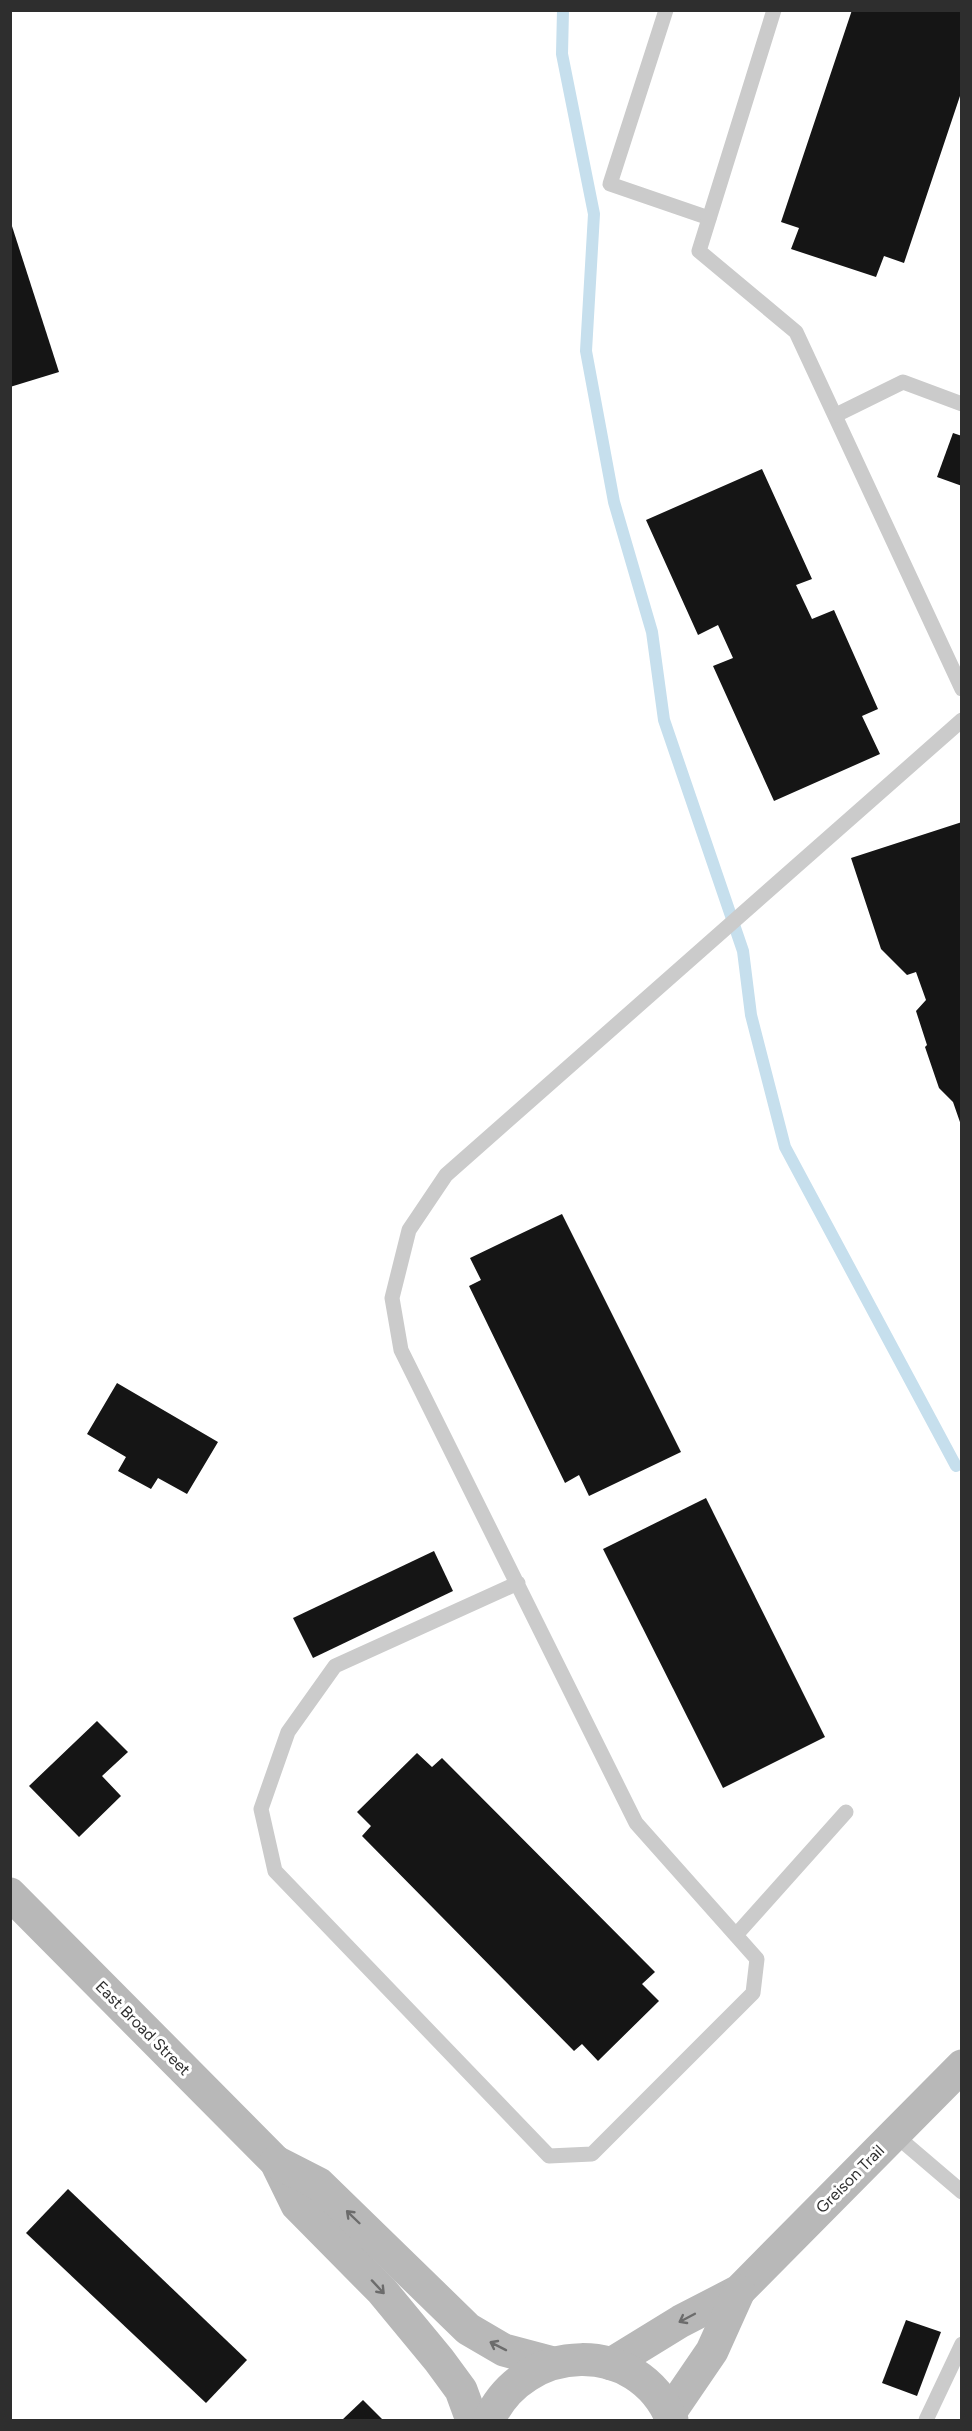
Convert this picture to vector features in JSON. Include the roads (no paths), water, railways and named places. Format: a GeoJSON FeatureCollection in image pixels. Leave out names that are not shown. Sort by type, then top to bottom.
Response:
{"type":"FeatureCollection","features":[{"type":"Feature","properties":{"kind":"street","name":"East Broad Street"},"geometry":{"type":"LineString","coordinates":[[10,1894],[276,2162],[319,2184],[468,2329],[504,2350],[554,2363]]}},
{"type":"Feature","properties":{"kind":"street","name":"Greison Trail"},"geometry":{"type":"LineString","coordinates":[[611,2364],[681,2321],[739,2291],[962,2066]]}},
{"type":"Feature","properties":{"kind":"street","name":"East Broad Street"},"geometry":{"type":"LineString","coordinates":[[276,2162],[297,2205],[382,2291],[461,2390],[472,2421]]}},
{"type":"Feature","properties":{"kind":"street","name":"Greison Trail"},"geometry":{"type":"LineString","coordinates":[[670,2417],[712,2351],[739,2291]]}},
{"type":"Feature","properties":{"kind":"street","name":"East Broad Street"},"geometry":{"type":"LineString","coordinates":[[489,2421],[505,2393],[519,2380],[535,2370],[573,2359],[592,2359],[629,2372],[645,2383],[658,2397],[670,2417]]}},
{"type":"Feature","properties":{"kind":"lane"},"geometry":{"type":"LineString","coordinates":[[666,10],[610,184],[709,218]]}},
{"type":"Feature","properties":{"kind":"lane"},"geometry":{"type":"LineString","coordinates":[[774,10],[699,251],[796,332],[962,689]]}},
{"type":"Feature","properties":{"kind":"lane"},"geometry":{"type":"LineString","coordinates":[[836,415],[903,382],[962,404]]}},
{"type":"Feature","properties":{"kind":"lane"},"geometry":{"type":"LineString","coordinates":[[518,1583],[335,1666],[288,1732],[261,1809],[275,1871],[549,2156],[592,2154],[753,1993],[757,1959],[636,1823],[518,1583],[401,1350],[392,1298],[409,1230],[446,1175],[962,720]]}},
{"type":"Feature","properties":{"kind":"lane"},"geometry":{"type":"LineString","coordinates":[[736,1935],[846,1812]]}},
{"type":"Feature","properties":{"kind":"lane"},"geometry":{"type":"LineString","coordinates":[[894,2134],[962,2192]]}},
{"type":"Feature","properties":{"kind":"lane"},"geometry":{"type":"LineString","coordinates":[[926,2421],[962,2344]]}},
{"type":"Feature","properties":{"kind":"waterway"},"geometry":{"type":"LineString","coordinates":[[563,10],[562,54],[594,214],[586,351],[614,502],[652,632],[664,720],[743,951],[751,1015],[785,1147],[956,1466]]}}]}
